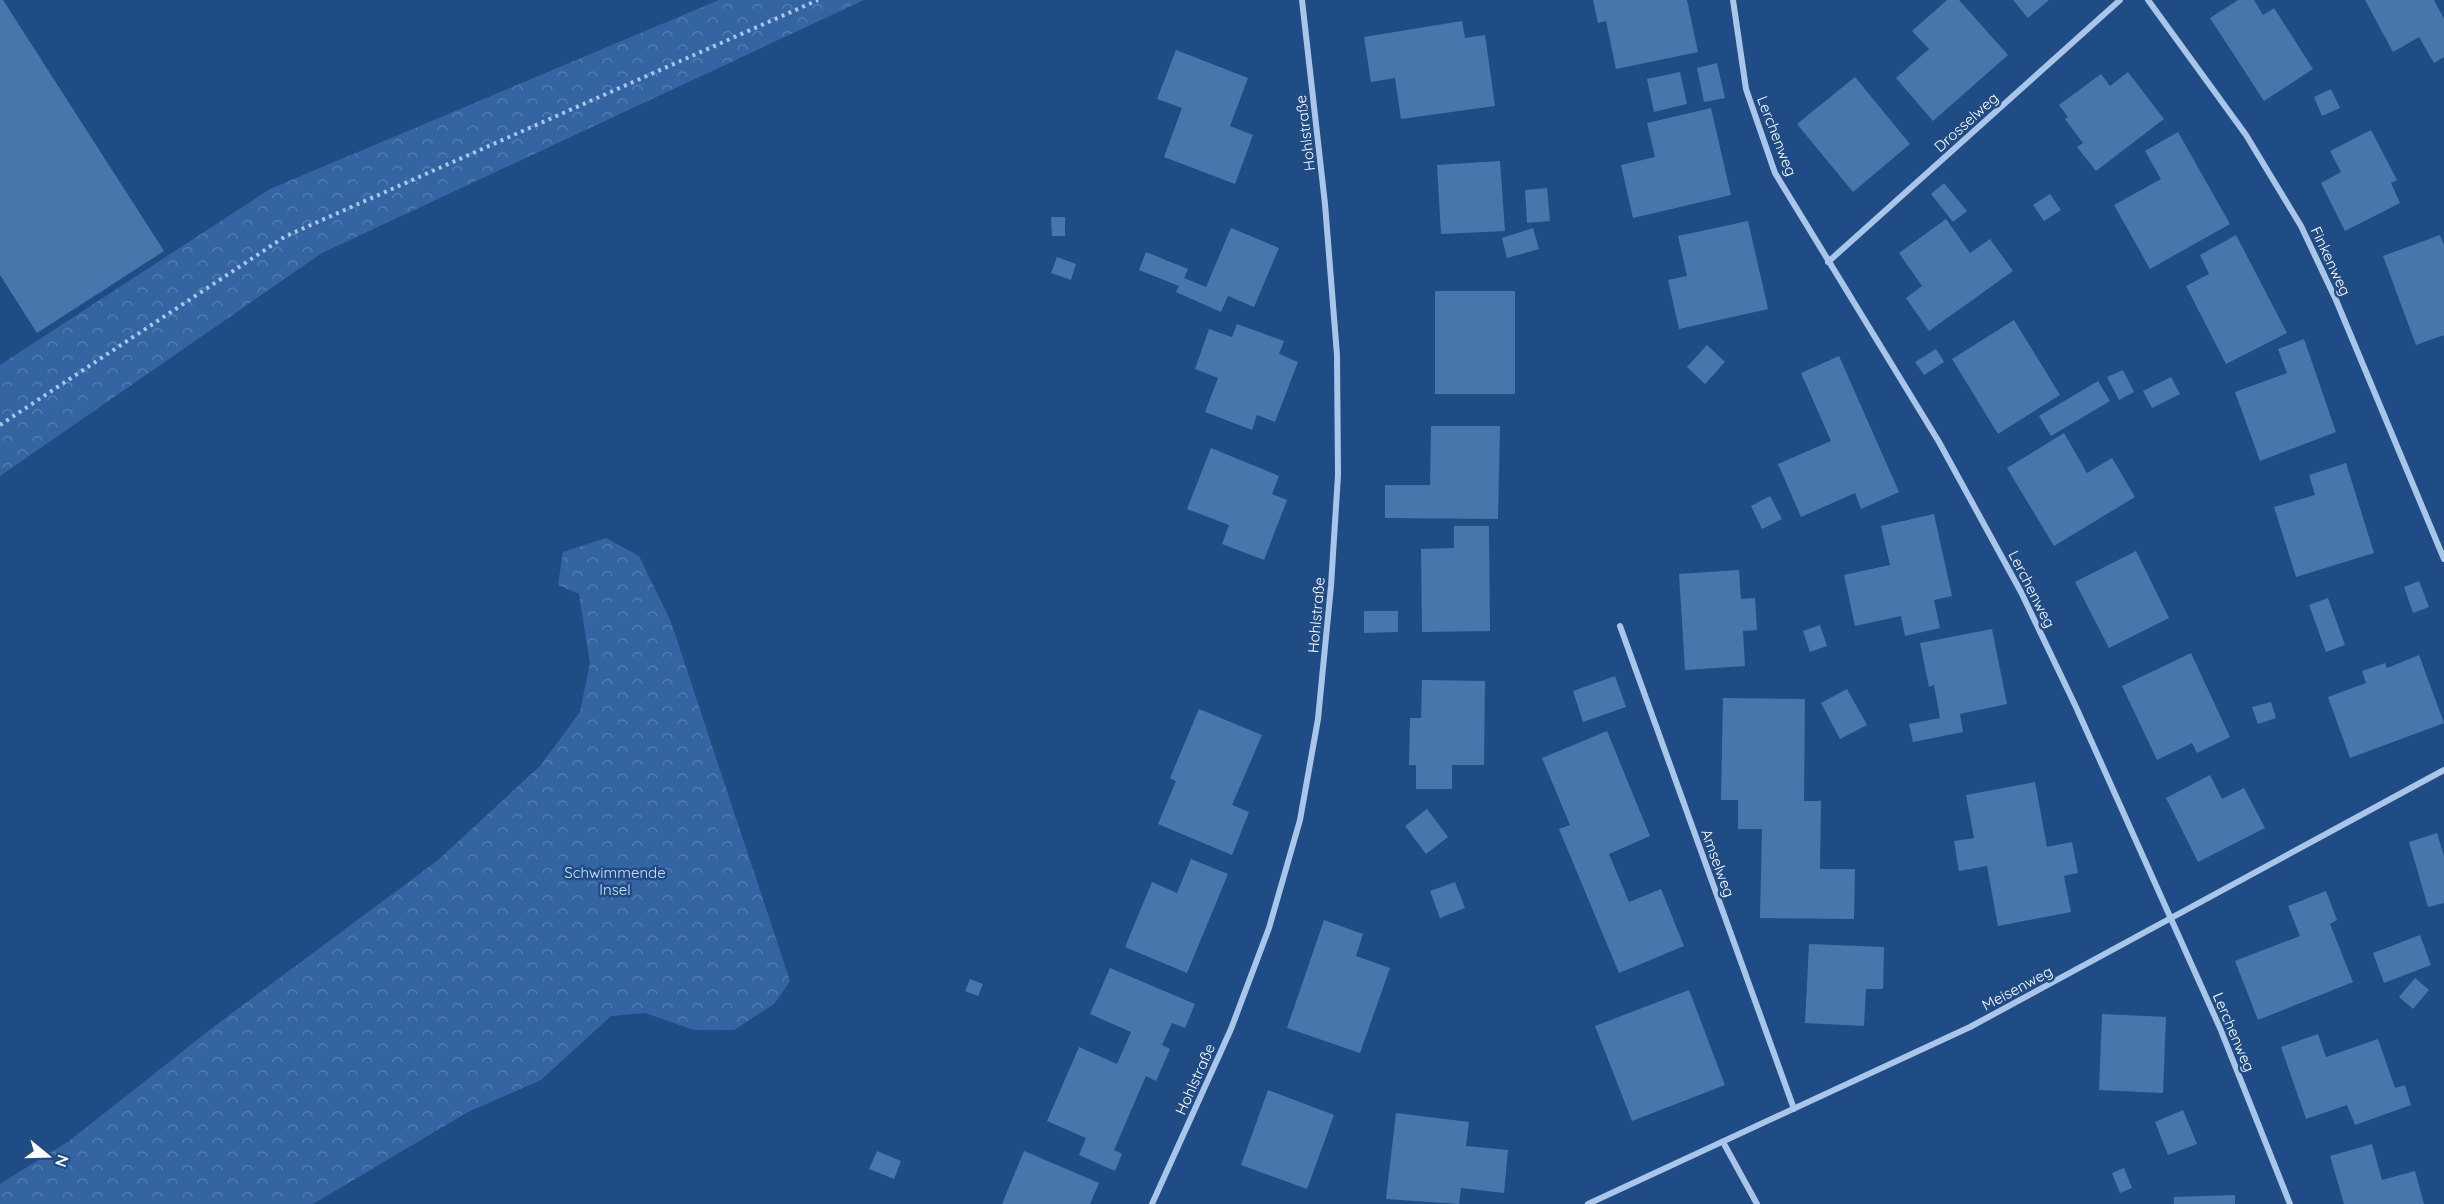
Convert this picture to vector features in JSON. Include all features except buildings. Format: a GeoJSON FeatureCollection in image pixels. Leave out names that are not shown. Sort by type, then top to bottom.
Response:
{"type":"FeatureCollection","features":[{"type":"Feature","properties":{"kind":"street","name":"Hohlstraße"},"geometry":{"type":"LineString","coordinates":[[1152,1203],[1231,1029],[1269,928],[1300,820],[1318,719],[1331,586],[1338,475],[1337,355],[1325,204],[1302,0]]}},
{"type":"Feature","properties":{"kind":"street","name":"Lerchenweg"},"geometry":{"type":"LineString","coordinates":[[1734,0],[1746,89],[1775,173],[1939,442],[2021,592],[2086,727],[2220,1028],[2290,1204]]}},
{"type":"Feature","properties":{"kind":"street","name":"Drosselweg"},"geometry":{"type":"LineString","coordinates":[[1828,262],[2120,0]]}},
{"type":"Feature","properties":{"kind":"street","name":"Finkenweg"},"geometry":{"type":"LineString","coordinates":[[2148,0],[2246,135],[2301,226],[2337,300],[2444,559]]}},
{"type":"Feature","properties":{"kind":"street","name":"Amselweg"},"geometry":{"type":"LineString","coordinates":[[1620,626],[1794,1109]]}},
{"type":"Feature","properties":{"kind":"street","name":"Meisenweg"},"geometry":{"type":"LineString","coordinates":[[1588,1204],[1970,1027],[2169,917],[2444,770]]}},
{"type":"Feature","properties":{"kind":"street"},"geometry":{"type":"LineString","coordinates":[[1723,1142],[1757,1204]]}},
{"type":"Feature","properties":{"kind":"street"},"geometry":{"type":"LineString","coordinates":[[1152,1203],[1161,1204]]}},
{"type":"Feature","properties":{"kind":"path"},"geometry":{"type":"LineString","coordinates":[[0,425],[286,236],[818,0]]}},
{"type":"Feature","properties":{"kind":"green space"},"geometry":{"type":"Polygon","coordinates":[[[719,0],[864,0],[322,253],[0,476],[0,365],[270,189],[719,0]]]}},
{"type":"Feature","properties":{"kind":"green space","name":"Schwimmende Insel"},"geometry":{"type":"Polygon","coordinates":[[[606,538],[639,556],[671,622],[790,981],[774,1004],[734,1030],[694,1030],[645,1013],[611,1016],[541,1080],[468,1112],[313,1204],[0,1204],[0,1184],[69,1141],[216,1025],[437,861],[540,766],[580,712],[590,663],[579,594],[558,585],[563,552],[606,538]]]}}]}
